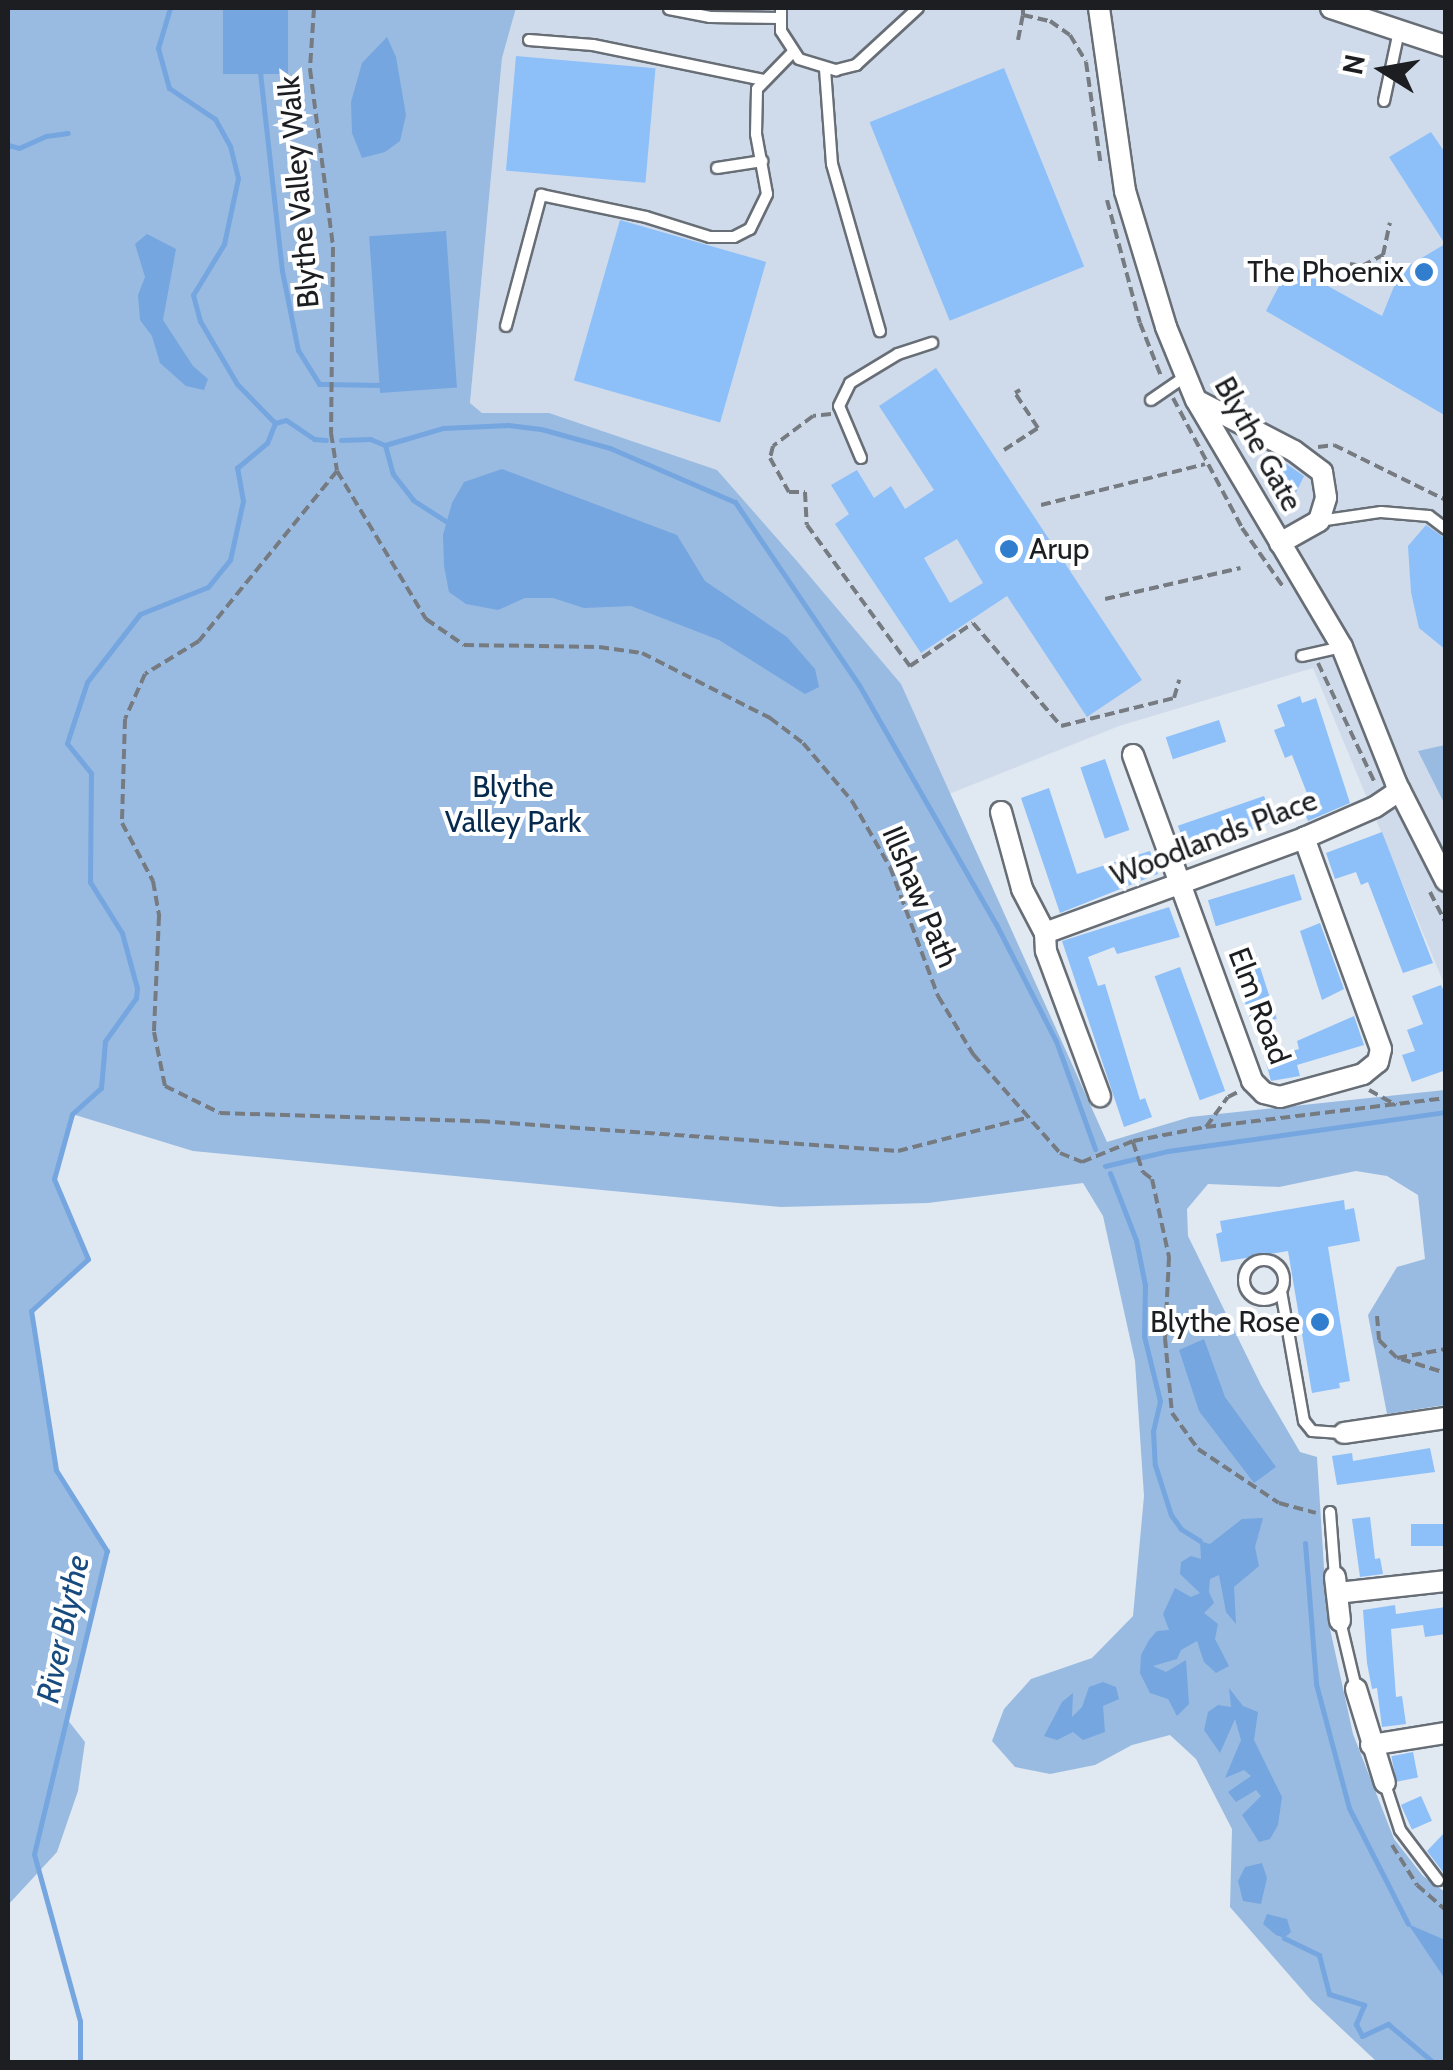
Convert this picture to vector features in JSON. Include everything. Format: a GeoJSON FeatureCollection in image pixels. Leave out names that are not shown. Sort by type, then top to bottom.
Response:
{"type":"FeatureCollection","features":[{"type":"Feature","properties":{"kind":"street","name":"Blythe Gate"},"geometry":{"type":"LineString","coordinates":[[1099,8],[1125,192],[1166,327],[1196,400],[1342,647],[1400,790],[1446,881]]}},
{"type":"Feature","properties":{"kind":"street"},"geometry":{"type":"LineString","coordinates":[[1331,8],[1446,46]]}},
{"type":"Feature","properties":{"kind":"street"},"geometry":{"type":"LineString","coordinates":[[1196,400],[1294,452],[1322,472],[1326,498],[1319,521],[1280,542]]}},
{"type":"Feature","properties":{"kind":"street","name":"Elm Road"},"geometry":{"type":"LineString","coordinates":[[1132,756],[1182,882],[1253,1084],[1280,1097],[1360,1075]]}},
{"type":"Feature","properties":{"kind":"street","name":"Woodlands Place"},"geometry":{"type":"LineString","coordinates":[[1045,933],[1304,838],[1376,808],[1400,790]]}},
{"type":"Feature","properties":{"kind":"street"},"geometry":{"type":"LineString","coordinates":[[1001,812],[1022,889],[1045,933],[1046,951],[1100,1096]]}},
{"type":"Feature","properties":{"kind":"street"},"geometry":{"type":"LineString","coordinates":[[1304,838],[1382,1048],[1378,1062],[1360,1075]]}},
{"type":"Feature","properties":{"kind":"street"},"geometry":{"type":"LineString","coordinates":[[1344,1433],[1446,1418]]}},
{"type":"Feature","properties":{"kind":"street"},"geometry":{"type":"LineString","coordinates":[[1340,1621],[1336,1585],[1446,1581]]}},
{"type":"Feature","properties":{"kind":"street"},"geometry":{"type":"LineString","coordinates":[[1356,1690],[1384,1782]]}},
{"type":"Feature","properties":{"kind":"street"},"geometry":{"type":"LineString","coordinates":[[1370,1745],[1446,1733]]}},
{"type":"Feature","properties":{"kind":"lane"},"geometry":{"type":"LineString","coordinates":[[669,9],[780,13],[785,42],[794,52],[825,68],[856,66],[918,8]]}},
{"type":"Feature","properties":{"kind":"lane"},"geometry":{"type":"LineString","coordinates":[[1384,101],[1399,31]]}},
{"type":"Feature","properties":{"kind":"lane"},"geometry":{"type":"LineString","coordinates":[[529,40],[593,45],[762,80]]}},
{"type":"Feature","properties":{"kind":"lane"},"geometry":{"type":"LineString","coordinates":[[506,326],[541,195],[725,239],[750,229],[767,194],[754,104],[762,80],[794,52]]}},
{"type":"Feature","properties":{"kind":"lane"},"geometry":{"type":"LineString","coordinates":[[825,68],[832,164],[880,331]]}},
{"type":"Feature","properties":{"kind":"lane"},"geometry":{"type":"LineString","coordinates":[[718,168],[762,161]]}},
{"type":"Feature","properties":{"kind":"lane"},"geometry":{"type":"LineString","coordinates":[[861,458],[840,413],[850,383],[898,354],[932,343]]}},
{"type":"Feature","properties":{"kind":"lane"},"geometry":{"type":"LineString","coordinates":[[1150,400],[1186,376]]}},
{"type":"Feature","properties":{"kind":"lane"},"geometry":{"type":"LineString","coordinates":[[1319,521],[1381,512],[1429,516],[1446,530]]}},
{"type":"Feature","properties":{"kind":"lane"},"geometry":{"type":"LineString","coordinates":[[1302,656],[1342,647]]}},
{"type":"Feature","properties":{"kind":"lane"},"geometry":{"type":"LineString","coordinates":[[1281,1291],[1264,1300],[1251,1295],[1244,1283],[1247,1270],[1263,1260],[1276,1263],[1284,1273],[1281,1291],[1304,1421],[1312,1431],[1344,1433]]}},
{"type":"Feature","properties":{"kind":"lane"},"geometry":{"type":"LineString","coordinates":[[1330,1512],[1336,1585]]}},
{"type":"Feature","properties":{"kind":"lane"},"geometry":{"type":"LineString","coordinates":[[1340,1621],[1356,1690]]}},
{"type":"Feature","properties":{"kind":"lane"},"geometry":{"type":"LineString","coordinates":[[1384,1782],[1400,1830],[1438,1880]]}},
{"type":"Feature","properties":{"kind":"path","name":"Blythe Valley Walk"},"geometry":{"type":"LineString","coordinates":[[314,8],[310,69],[333,247],[330,433]]}},
{"type":"Feature","properties":{"kind":"path"},"geometry":{"type":"LineString","coordinates":[[1018,40],[1023,8]]}},
{"type":"Feature","properties":{"kind":"path"},"geometry":{"type":"LineString","coordinates":[[1023,15],[1050,21],[1070,35]]}},
{"type":"Feature","properties":{"kind":"path"},"geometry":{"type":"LineString","coordinates":[[1350,264],[1362,266],[1383,255],[1390,222]]}},
{"type":"Feature","properties":{"kind":"path"},"geometry":{"type":"LineString","coordinates":[[1004,450],[1038,428],[1015,393],[1020,390]]}},
{"type":"Feature","properties":{"kind":"path"},"geometry":{"type":"LineString","coordinates":[[840,413],[814,416],[773,446],[770,458],[789,492],[805,492],[807,525],[910,666],[972,623],[1060,726],[1174,698],[1179,680]]}},
{"type":"Feature","properties":{"kind":"path","name":"Illshaw Path"},"geometry":{"type":"LineString","coordinates":[[330,433],[337,471],[426,619],[464,645],[599,647],[642,653],[770,718],[803,742],[852,801],[890,867],[938,996],[973,1054],[1060,1153],[1082,1162],[1132,1141],[1206,1127],[1446,1098]]}},
{"type":"Feature","properties":{"kind":"path"},"geometry":{"type":"LineString","coordinates":[[1294,452],[1334,445],[1446,500]]}},
{"type":"Feature","properties":{"kind":"path"},"geometry":{"type":"LineString","coordinates":[[1041,505],[1196,468],[1226,452]]}},
{"type":"Feature","properties":{"kind":"path"},"geometry":{"type":"LineString","coordinates":[[337,471],[198,641],[144,674],[125,720],[122,823],[153,881],[159,916],[154,1032],[165,1086],[220,1113],[480,1121],[898,1151],[1030,1118]]}},
{"type":"Feature","properties":{"kind":"path"},"geometry":{"type":"LineString","coordinates":[[1105,599],[1240,568]]}},
{"type":"Feature","properties":{"kind":"path"},"geometry":{"type":"LineString","coordinates":[[1360,1075],[1366,1089],[1396,1105]]}},
{"type":"Feature","properties":{"kind":"path"},"geometry":{"type":"LineString","coordinates":[[1206,1127],[1228,1097],[1253,1084]]}},
{"type":"Feature","properties":{"kind":"path"},"geometry":{"type":"LineString","coordinates":[[1132,1141],[1144,1172],[1152,1178],[1169,1257],[1165,1273],[1172,1413],[1198,1449],[1278,1503],[1295,1507]]}},
{"type":"Feature","properties":{"kind":"path"},"geometry":{"type":"LineString","coordinates":[[1377,1316],[1380,1340],[1396,1358],[1446,1373]]}},
{"type":"Feature","properties":{"kind":"path"},"geometry":{"type":"LineString","coordinates":[[1396,1358],[1446,1349]]}},
{"type":"Feature","properties":{"kind":"shaded area"},"geometry":{"type":"Polygon","coordinates":[[[223,8],[288,8],[288,74],[223,74],[223,8]]]}},
{"type":"Feature","properties":{"kind":"shaded area"},"geometry":{"type":"Polygon","coordinates":[[[516,8],[1445,8],[1445,986],[1313,668],[1119,726],[949,794],[901,685],[549,413],[482,413],[470,403],[502,58],[516,8]]]}},
{"type":"Feature","properties":{"kind":"shaded area"},"geometry":{"type":"Polygon","coordinates":[[[387,37],[396,57],[406,115],[400,141],[385,152],[362,158],[352,133],[351,102],[362,63],[387,37]]]}},
{"type":"Feature","properties":{"kind":"shaded area"},"geometry":{"type":"Polygon","coordinates":[[[446,231],[457,388],[380,393],[369,236],[446,231]]]}},
{"type":"Feature","properties":{"kind":"shaded area"},"geometry":{"type":"Polygon","coordinates":[[[147,234],[176,249],[163,320],[193,366],[208,379],[204,390],[186,386],[160,363],[152,336],[140,320],[138,295],[145,277],[135,244],[147,234]]]}},
{"type":"Feature","properties":{"kind":"shaded area"},"geometry":{"type":"Polygon","coordinates":[[[502,469],[677,535],[705,581],[787,637],[815,669],[819,687],[805,694],[719,640],[631,606],[584,608],[553,598],[525,598],[498,610],[466,604],[449,592],[443,535],[452,503],[464,482],[502,469]]]}},
{"type":"Feature","properties":{"kind":"shaded area"},"geometry":{"type":"Polygon","coordinates":[[[1204,1339],[1225,1397],[1276,1467],[1254,1483],[1199,1411],[1179,1350],[1204,1339]]]}},
{"type":"Feature","properties":{"kind":"shaded area"},"geometry":{"type":"Polygon","coordinates":[[[1263,1518],[1255,1547],[1259,1566],[1234,1587],[1236,1624],[1226,1612],[1219,1575],[1210,1579],[1209,1592],[1214,1603],[1204,1613],[1218,1624],[1215,1639],[1229,1666],[1216,1673],[1204,1662],[1197,1641],[1181,1650],[1177,1659],[1153,1666],[1166,1672],[1186,1660],[1189,1704],[1177,1716],[1168,1699],[1150,1693],[1140,1673],[1141,1655],[1149,1640],[1157,1631],[1169,1630],[1163,1614],[1175,1588],[1191,1597],[1200,1593],[1180,1574],[1181,1562],[1191,1556],[1201,1559],[1200,1541],[1210,1544],[1242,1519],[1263,1518]]]}},
{"type":"Feature","properties":{"kind":"shaded area"},"geometry":{"type":"Polygon","coordinates":[[[1103,1682],[1116,1687],[1119,1699],[1103,1706],[1105,1732],[1083,1740],[1073,1732],[1057,1740],[1044,1736],[1062,1702],[1073,1693],[1072,1717],[1082,1707],[1089,1687],[1103,1682]]]}},
{"type":"Feature","properties":{"kind":"shaded area"},"geometry":{"type":"Polygon","coordinates":[[[1229,1688],[1243,1706],[1258,1712],[1254,1740],[1282,1797],[1278,1825],[1270,1839],[1259,1842],[1242,1815],[1261,1796],[1256,1790],[1236,1802],[1228,1792],[1251,1776],[1244,1770],[1225,1778],[1241,1740],[1235,1719],[1220,1753],[1204,1730],[1208,1712],[1218,1705],[1231,1707],[1229,1688]]]}},
{"type":"Feature","properties":{"kind":"shaded area"},"geometry":{"type":"Polygon","coordinates":[[[1262,1863],[1267,1878],[1261,1904],[1243,1901],[1238,1881],[1245,1867],[1262,1863]]]}},
{"type":"Feature","properties":{"kind":"shaded area"},"geometry":{"type":"Polygon","coordinates":[[[1267,1914],[1287,1919],[1291,1932],[1284,1938],[1276,1935],[1263,1924],[1267,1914]]]}},
{"type":"Feature","properties":{"kind":"shaded area"},"geometry":{"type":"Polygon","coordinates":[[[1408,1924],[1445,1940],[1445,1979],[1408,1924]]]}},
{"type":"Feature","properties":{"kind":"green space","name":"Blythe Valley Park"},"geometry":{"type":"Polygon","coordinates":[[[8,8],[516,8],[502,58],[470,403],[482,413],[549,413],[717,470],[796,560],[901,684],[1107,1142],[1190,1117],[1445,1090],[1445,1405],[1387,1414],[1368,1315],[1397,1267],[1425,1259],[1418,1195],[1387,1176],[1356,1171],[1279,1187],[1208,1184],[1187,1209],[1188,1236],[1261,1385],[1300,1452],[1317,1457],[1327,1615],[1353,1734],[1394,1839],[1423,1876],[1445,1892],[1445,2062],[1377,2062],[1311,2000],[1230,1907],[1232,1829],[1196,1759],[1170,1735],[1132,1745],[1095,1765],[1050,1774],[1015,1767],[992,1741],[1004,1709],[1031,1679],[1092,1658],[1133,1616],[1144,1496],[1135,1361],[1103,1216],[1083,1183],[928,1203],[781,1207],[193,1151],[72,1114],[54,1180],[88,1259],[31,1312],[56,1470],[107,1551],[67,1719],[85,1742],[78,1791],[57,1852],[8,1905],[8,8]]]}},
{"type":"Feature","properties":{"kind":"green space"},"geometry":{"type":"Polygon","coordinates":[[[1446,745],[1445,805],[1418,751],[1446,745]]]}},
{"type":"Feature","properties":{"kind":"building"},"geometry":{"type":"Polygon","coordinates":[[[516,56],[655,68],[645,183],[506,171],[516,56]]]}},
{"type":"Feature","properties":{"kind":"building"},"geometry":{"type":"Polygon","coordinates":[[[1004,68],[1084,266],[950,321],[870,122],[1004,68]]]}},
{"type":"Feature","properties":{"kind":"building","name":"The Phoenix"},"geometry":{"type":"Polygon","coordinates":[[[1431,132],[1446,154],[1446,416],[1266,311],[1290,265],[1382,316],[1397,279],[1410,265],[1445,244],[1389,157],[1431,132]]]}},
{"type":"Feature","properties":{"kind":"building"},"geometry":{"type":"Polygon","coordinates":[[[620,220],[766,262],[720,422],[574,381],[620,220]]]}},
{"type":"Feature","properties":{"kind":"building","name":"Arup"},"geometry":{"type":"Polygon","coordinates":[[[936,368],[1142,680],[1087,717],[1007,596],[921,653],[835,524],[849,514],[831,485],[857,470],[874,498],[891,486],[905,509],[934,490],[879,406],[936,368]],[[957,539],[924,558],[950,603],[983,583],[957,539]]]}},
{"type":"Feature","properties":{"kind":"building"},"geometry":{"type":"Polygon","coordinates":[[[1279,459],[1304,476],[1294,497],[1267,484],[1279,459]]]}},
{"type":"Feature","properties":{"kind":"building"},"geometry":{"type":"Polygon","coordinates":[[[1426,525],[1446,539],[1446,650],[1419,628],[1411,592],[1408,546],[1426,525]]]}},
{"type":"Feature","properties":{"kind":"building"},"geometry":{"type":"Polygon","coordinates":[[[1300,696],[1302,703],[1316,698],[1350,803],[1308,821],[1303,809],[1312,806],[1292,755],[1285,758],[1274,730],[1285,726],[1277,705],[1300,696]]]}},
{"type":"Feature","properties":{"kind":"building"},"geometry":{"type":"Polygon","coordinates":[[[1219,720],[1226,742],[1173,759],[1166,737],[1219,720]]]}},
{"type":"Feature","properties":{"kind":"building"},"geometry":{"type":"Polygon","coordinates":[[[1105,759],[1129,830],[1105,838],[1080,767],[1105,759]]]}},
{"type":"Feature","properties":{"kind":"building"},"geometry":{"type":"Polygon","coordinates":[[[1049,788],[1077,874],[1150,851],[1158,874],[1060,913],[1021,798],[1049,788]]]}},
{"type":"Feature","properties":{"kind":"building"},"geometry":{"type":"Polygon","coordinates":[[[1264,796],[1273,822],[1187,852],[1178,826],[1264,796]]]}},
{"type":"Feature","properties":{"kind":"building"},"geometry":{"type":"Polygon","coordinates":[[[1382,832],[1433,963],[1403,973],[1368,882],[1361,885],[1356,872],[1335,879],[1326,853],[1382,832]]]}},
{"type":"Feature","properties":{"kind":"building"},"geometry":{"type":"Polygon","coordinates":[[[1294,874],[1302,900],[1216,926],[1208,900],[1294,874]]]}},
{"type":"Feature","properties":{"kind":"building"},"geometry":{"type":"Polygon","coordinates":[[[1169,907],[1180,937],[1117,954],[1114,947],[1088,957],[1098,986],[1105,984],[1140,1100],[1145,1098],[1152,1117],[1124,1127],[1062,941],[1169,907]]]}},
{"type":"Feature","properties":{"kind":"building"},"geometry":{"type":"Polygon","coordinates":[[[1320,923],[1344,989],[1322,1000],[1300,931],[1320,923]]]}},
{"type":"Feature","properties":{"kind":"building"},"geometry":{"type":"Polygon","coordinates":[[[1256,955],[1277,1019],[1253,1026],[1232,963],[1256,955]]]}},
{"type":"Feature","properties":{"kind":"building"},"geometry":{"type":"Polygon","coordinates":[[[1180,967],[1225,1091],[1200,1100],[1155,976],[1180,967]]]}},
{"type":"Feature","properties":{"kind":"building"},"geometry":{"type":"Polygon","coordinates":[[[1441,985],[1446,996],[1446,1070],[1412,1082],[1402,1055],[1415,1051],[1407,1030],[1423,1024],[1412,996],[1441,985]]]}},
{"type":"Feature","properties":{"kind":"building"},"geometry":{"type":"Polygon","coordinates":[[[1354,1016],[1364,1045],[1297,1065],[1300,1076],[1271,1081],[1265,1059],[1299,1049],[1297,1041],[1354,1016]]]}},
{"type":"Feature","properties":{"kind":"building","name":"Blythe Rose"},"geometry":{"type":"Polygon","coordinates":[[[1344,1200],[1345,1210],[1354,1208],[1360,1241],[1328,1247],[1350,1381],[1339,1383],[1340,1388],[1312,1393],[1288,1251],[1221,1262],[1216,1234],[1222,1232],[1220,1221],[1344,1200]]]}},
{"type":"Feature","properties":{"kind":"building"},"geometry":{"type":"Polygon","coordinates":[[[1430,1448],[1435,1472],[1337,1485],[1332,1456],[1352,1453],[1353,1461],[1430,1448]]]}},
{"type":"Feature","properties":{"kind":"building"},"geometry":{"type":"Polygon","coordinates":[[[1370,1517],[1375,1559],[1380,1558],[1383,1574],[1360,1577],[1352,1519],[1370,1517]]]}},
{"type":"Feature","properties":{"kind":"building"},"geometry":{"type":"Polygon","coordinates":[[[1411,1524],[1446,1524],[1446,1546],[1411,1546],[1411,1524]]]}},
{"type":"Feature","properties":{"kind":"building"},"geometry":{"type":"Polygon","coordinates":[[[1395,1605],[1396,1614],[1446,1607],[1446,1634],[1425,1637],[1423,1625],[1391,1629],[1396,1697],[1402,1696],[1406,1724],[1382,1727],[1377,1688],[1372,1689],[1367,1663],[1363,1610],[1395,1605]]]}},
{"type":"Feature","properties":{"kind":"building"},"geometry":{"type":"Polygon","coordinates":[[[1413,1752],[1418,1778],[1396,1782],[1391,1756],[1413,1752]]]}},
{"type":"Feature","properties":{"kind":"building"},"geometry":{"type":"Polygon","coordinates":[[[1421,1796],[1432,1821],[1412,1830],[1401,1805],[1421,1796]]]}},
{"type":"Feature","properties":{"kind":"building"},"geometry":{"type":"Polygon","coordinates":[[[1446,1831],[1446,1876],[1427,1851],[1446,1831]]]}},
{"type":"Feature","properties":{"kind":"waterway","name":"River Blythe"},"geometry":{"type":"LineString","coordinates":[[80,2062],[80,2021],[34,1854],[107,1551],[56,1470],[31,1311],[88,1259],[54,1179],[72,1114],[101,1088],[105,1041],[136,998],[137,988],[122,933],[90,882],[91,773],[67,743],[87,682],[140,614],[208,587],[230,560],[243,501],[237,468],[267,443],[275,423],[237,384],[200,321],[193,295],[224,244],[238,178],[230,146],[215,119],[169,88],[158,48],[170,8]]}},
{"type":"Feature","properties":{"kind":"waterway"},"geometry":{"type":"LineString","coordinates":[[260,72],[282,271],[298,350],[319,384],[385,385]]}},
{"type":"Feature","properties":{"kind":"waterway"},"geometry":{"type":"LineString","coordinates":[[8,145],[19,148],[46,136],[68,133]]}},
{"type":"Feature","properties":{"kind":"waterway"},"geometry":{"type":"LineString","coordinates":[[275,423],[286,420],[314,439],[326,440]]}},
{"type":"Feature","properties":{"kind":"waterway"},"geometry":{"type":"LineString","coordinates":[[385,445],[443,428],[508,425],[541,429],[610,448],[735,502],[859,685],[996,924],[1056,1041],[1095,1149]]}},
{"type":"Feature","properties":{"kind":"waterway"},"geometry":{"type":"LineString","coordinates":[[341,440],[370,439],[385,445],[393,474],[413,500],[447,522]]}},
{"type":"Feature","properties":{"kind":"waterway"},"geometry":{"type":"LineString","coordinates":[[1105,1166],[1168,1151],[1446,1112]]}},
{"type":"Feature","properties":{"kind":"waterway"},"geometry":{"type":"LineString","coordinates":[[1110,1173],[1136,1240],[1145,1285],[1144,1336],[1160,1401],[1153,1431],[1155,1465],[1171,1515],[1181,1529],[1200,1541]]}},
{"type":"Feature","properties":{"kind":"waterway"},"geometry":{"type":"LineString","coordinates":[[1305,1543],[1316,1684],[1349,1808],[1408,1924]]}},
{"type":"Feature","properties":{"kind":"waterway"},"geometry":{"type":"LineString","coordinates":[[1284,1938],[1319,1955],[1329,1994],[1364,2005],[1356,2024],[1362,2036],[1388,2024],[1433,2062]]}},
{"type":"Feature","properties":{"kind":"place","name":"The Phoenix"},"geometry":{"type":"Point","coordinates":[1424,272]}},
{"type":"Feature","properties":{"kind":"place","name":"Arup"},"geometry":{"type":"Point","coordinates":[1009,549]}},
{"type":"Feature","properties":{"kind":"place","name":"Blythe Rose"},"geometry":{"type":"Point","coordinates":[1320,1322]}}]}
